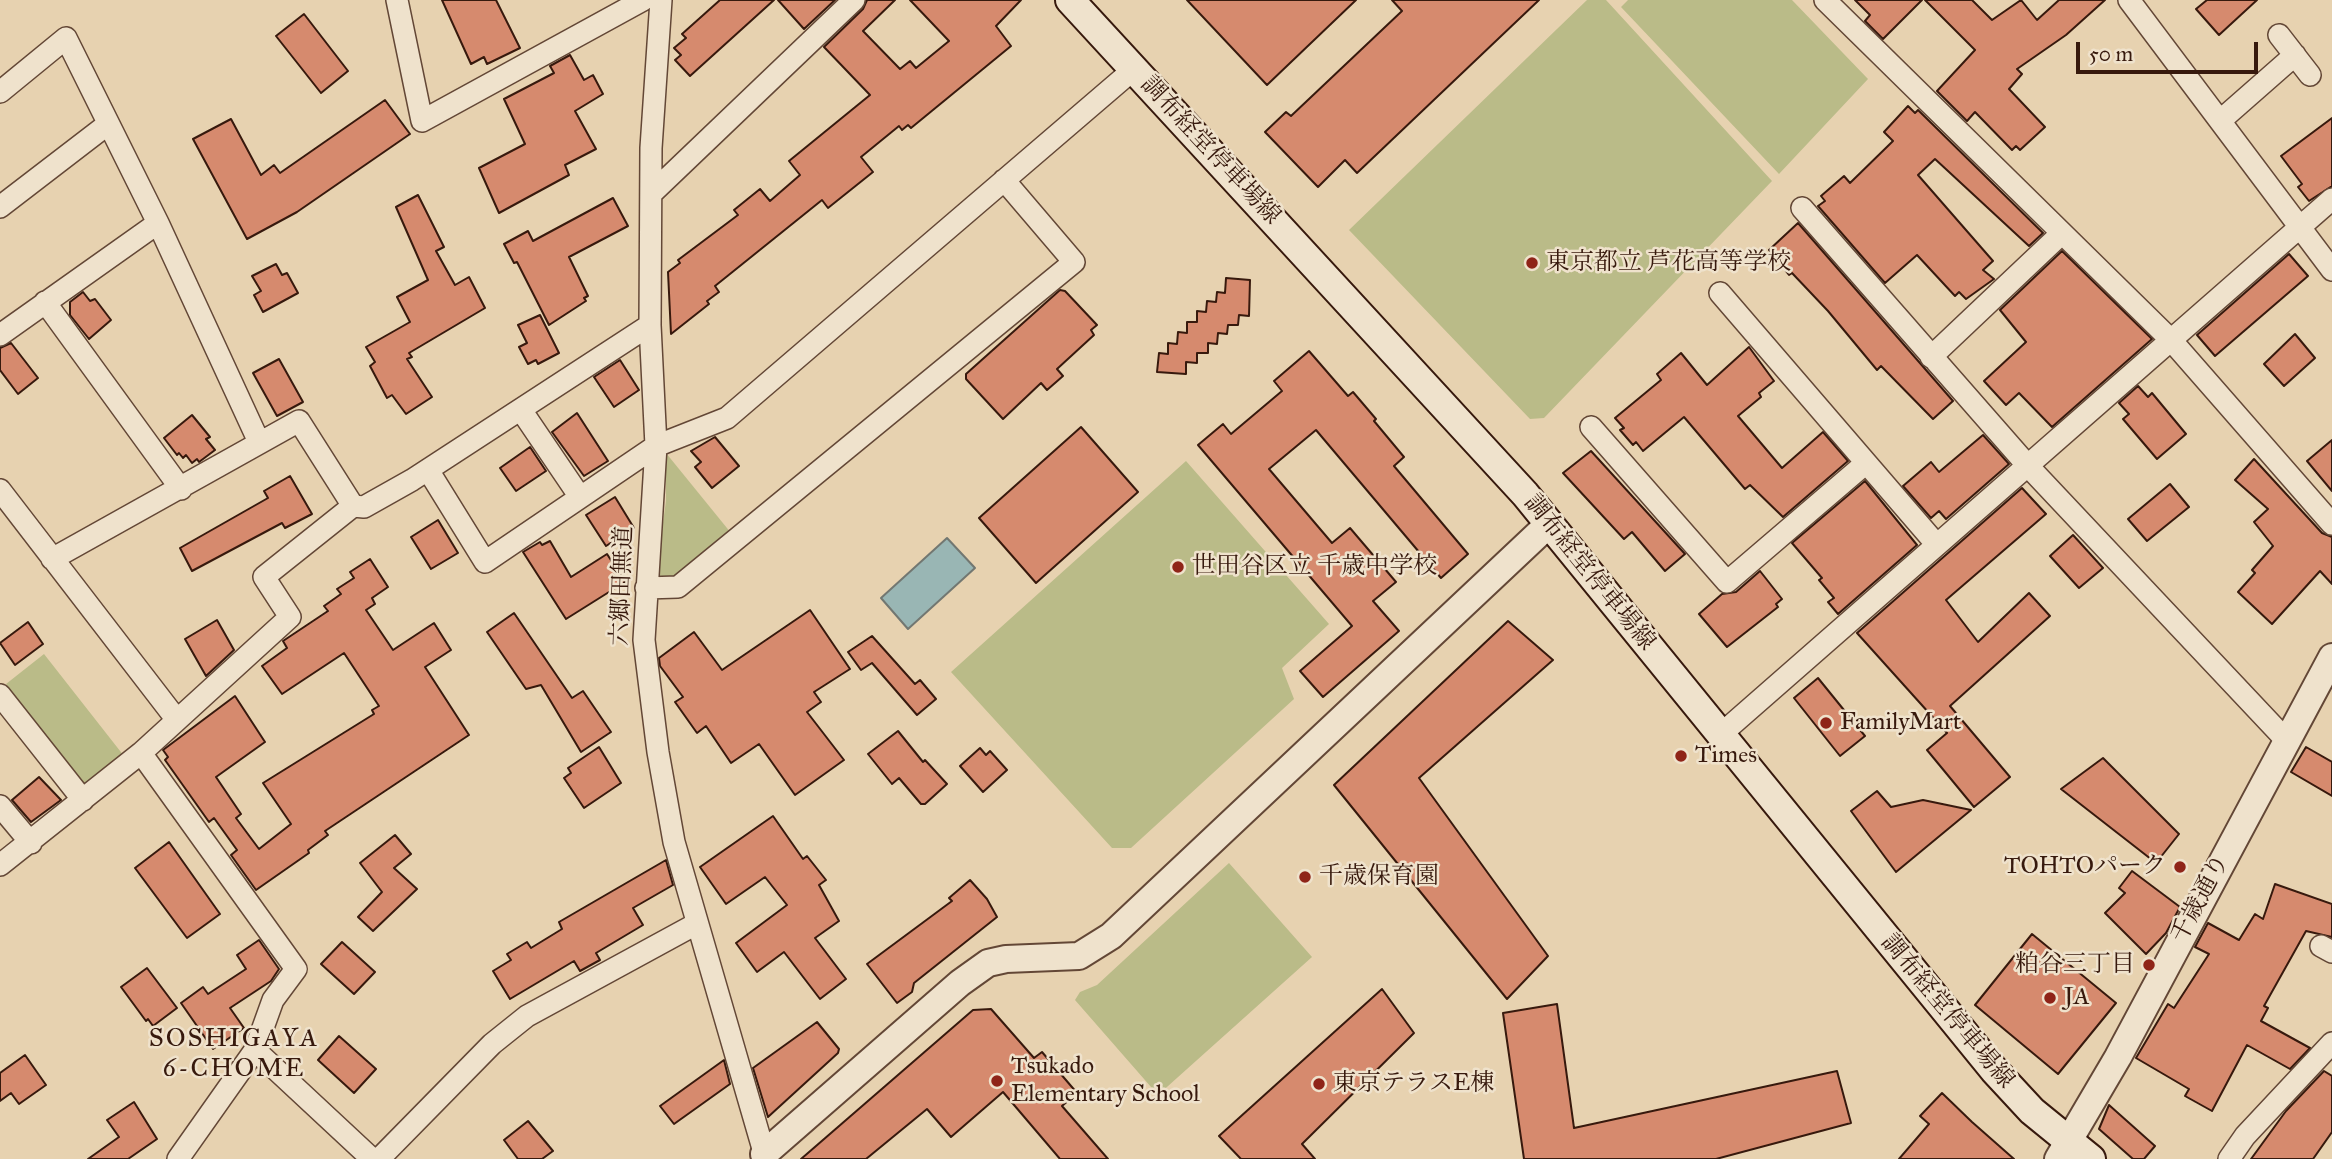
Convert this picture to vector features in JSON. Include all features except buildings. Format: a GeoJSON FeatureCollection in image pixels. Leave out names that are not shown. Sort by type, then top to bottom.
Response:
{"type":"FeatureCollection","features":[{"type":"Feature","properties":{"kind":"main road","name":"調布経堂停車場線"},"geometry":{"type":"LineString","coordinates":[[1070,0],[1550,523],[1994,1070],[2063,1150],[2091,1159]]}},
{"type":"Feature","properties":{"kind":"street"},"geometry":{"type":"LineString","coordinates":[[397,0],[422,121],[643,0]]}},
{"type":"Feature","properties":{"kind":"street","name":"六郷田無道"},"geometry":{"type":"LineString","coordinates":[[661,0],[651,148],[650,325],[656,446],[644,640],[658,752],[674,842],[765,1156]]}},
{"type":"Feature","properties":{"kind":"street"},"geometry":{"type":"LineString","coordinates":[[652,193],[854,0]]}},
{"type":"Feature","properties":{"kind":"street"},"geometry":{"type":"LineString","coordinates":[[1825,0],[2171,340],[2332,524]]}},
{"type":"Feature","properties":{"kind":"street"},"geometry":{"type":"LineString","coordinates":[[2129,0],[2332,270]]}},
{"type":"Feature","properties":{"kind":"street"},"geometry":{"type":"LineString","coordinates":[[2279,35],[2310,75]]}},
{"type":"Feature","properties":{"kind":"street"},"geometry":{"type":"LineString","coordinates":[[0,92],[66,38],[158,223],[259,442]]}},
{"type":"Feature","properties":{"kind":"street"},"geometry":{"type":"LineString","coordinates":[[2221,120],[2295,55]]}},
{"type":"Feature","properties":{"kind":"street"},"geometry":{"type":"LineString","coordinates":[[428,470],[485,562],[656,446],[727,418],[1134,69]]}},
{"type":"Feature","properties":{"kind":"street"},"geometry":{"type":"LineString","coordinates":[[0,207],[108,124]]}},
{"type":"Feature","properties":{"kind":"street"},"geometry":{"type":"LineString","coordinates":[[646,588],[678,586],[1074,262],[1004,180]]}},
{"type":"Feature","properties":{"kind":"street"},"geometry":{"type":"LineString","coordinates":[[1720,735],[2332,200]]}},
{"type":"Feature","properties":{"kind":"street"},"geometry":{"type":"LineString","coordinates":[[1802,208],[2028,466],[2287,741]]}},
{"type":"Feature","properties":{"kind":"street"},"geometry":{"type":"LineString","coordinates":[[0,335],[158,223]]}},
{"type":"Feature","properties":{"kind":"street"},"geometry":{"type":"LineString","coordinates":[[1931,357],[2061,234]]}},
{"type":"Feature","properties":{"kind":"street"},"geometry":{"type":"LineString","coordinates":[[1720,293],[1937,545]]}},
{"type":"Feature","properties":{"kind":"street"},"geometry":{"type":"LineString","coordinates":[[44,302],[181,489]]}},
{"type":"Feature","properties":{"kind":"street"},"geometry":{"type":"LineString","coordinates":[[0,865],[141,753],[289,617],[264,578],[354,506],[364,507],[428,470],[650,325]]}},
{"type":"Feature","properties":{"kind":"street"},"geometry":{"type":"LineString","coordinates":[[521,410],[580,497]]}},
{"type":"Feature","properties":{"kind":"street"},"geometry":{"type":"LineString","coordinates":[[52,559],[299,421],[354,506]]}},
{"type":"Feature","properties":{"kind":"street"},"geometry":{"type":"LineString","coordinates":[[1591,427],[1727,582],[1866,463]]}},
{"type":"Feature","properties":{"kind":"street"},"geometry":{"type":"LineString","coordinates":[[0,489],[177,720]]}},
{"type":"Feature","properties":{"kind":"street"},"geometry":{"type":"LineString","coordinates":[[765,1156],[960,983],[988,963],[1006,959],[1079,956],[1111,936],[1550,523]]}},
{"type":"Feature","properties":{"kind":"street","name":"千歳通り"},"geometry":{"type":"LineString","coordinates":[[2063,1150],[2118,1057],[2332,657]]}},
{"type":"Feature","properties":{"kind":"street"},"geometry":{"type":"LineString","coordinates":[[0,695],[83,800]]}},
{"type":"Feature","properties":{"kind":"street"},"geometry":{"type":"LineString","coordinates":[[141,753],[296,969],[273,1000],[255,1051],[178,1159]]}},
{"type":"Feature","properties":{"kind":"street"},"geometry":{"type":"LineString","coordinates":[[0,806],[31,843]]}},
{"type":"Feature","properties":{"kind":"street"},"geometry":{"type":"LineString","coordinates":[[379,1159],[492,1044],[527,1016],[696,924]]}},
{"type":"Feature","properties":{"kind":"street"},"geometry":{"type":"LineString","coordinates":[[2229,1159],[2245,1136],[2332,1043]]}},
{"type":"Feature","properties":{"kind":"street"},"geometry":{"type":"LineString","coordinates":[[255,1051],[372,1159]]}},
{"type":"Feature","properties":{"kind":"green space"},"geometry":{"type":"Polygon","coordinates":[[[1587,0],[1606,0],[1772,181],[1544,418],[1530,419],[1349,230],[1587,0]]]}},
{"type":"Feature","properties":{"kind":"green space"},"geometry":{"type":"Polygon","coordinates":[[[1628,0],[1792,0],[1868,79],[1779,174],[1621,7],[1628,0]]]}},
{"type":"Feature","properties":{"kind":"green space"},"geometry":{"type":"Polygon","coordinates":[[[666,453],[731,533],[676,581],[655,579],[666,501],[666,453]]]}},
{"type":"Feature","properties":{"kind":"green space"},"geometry":{"type":"Polygon","coordinates":[[[1186,461],[1329,624],[1282,668],[1294,699],[1131,848],[1112,848],[951,672],[1186,461]]]}},
{"type":"Feature","properties":{"kind":"green space"},"geometry":{"type":"Polygon","coordinates":[[[44,654],[124,756],[86,786],[6,684],[44,654]]]}},
{"type":"Feature","properties":{"kind":"green space"},"geometry":{"type":"Polygon","coordinates":[[[1229,863],[1312,957],[1158,1095],[1075,1000],[1080,992],[1097,985],[1229,863]]]}},
{"type":"Feature","properties":{"kind":"water"},"geometry":{"type":"Polygon","coordinates":[[[947,538],[975,568],[908,629],[881,598],[947,538]]]}},
{"type":"Feature","properties":{"kind":"place","name":"東京都立 芦花高等学校"},"geometry":{"type":"Point","coordinates":[1532,263]}},
{"type":"Feature","properties":{"kind":"place","name":"世田谷区立 千歳中学校"},"geometry":{"type":"Point","coordinates":[1178,567]}},
{"type":"Feature","properties":{"kind":"place","name":"FamilyMart"},"geometry":{"type":"Point","coordinates":[1826,723]}},
{"type":"Feature","properties":{"kind":"place","name":"Times"},"geometry":{"type":"Point","coordinates":[1681,756]}},
{"type":"Feature","properties":{"kind":"place","name":"TOHTOパーク"},"geometry":{"type":"Point","coordinates":[2180,867]}},
{"type":"Feature","properties":{"kind":"place","name":"千歳保育園"},"geometry":{"type":"Point","coordinates":[1305,877]}},
{"type":"Feature","properties":{"kind":"place","name":"粕谷三丁目"},"geometry":{"type":"Point","coordinates":[2149,965]}},
{"type":"Feature","properties":{"kind":"place","name":"JA"},"geometry":{"type":"Point","coordinates":[2050,998]}},
{"type":"Feature","properties":{"kind":"place","name":"Tsukado Elementary School"},"geometry":{"type":"Point","coordinates":[997,1081]}},
{"type":"Feature","properties":{"kind":"place","name":"東京テラスE棟"},"geometry":{"type":"Point","coordinates":[1319,1084]}},
{"type":"Feature","properties":{"kind":"district","name":"SOSHIGAYA 6-CHOME"},"geometry":{"type":"Point","coordinates":[234,1055]}}]}
